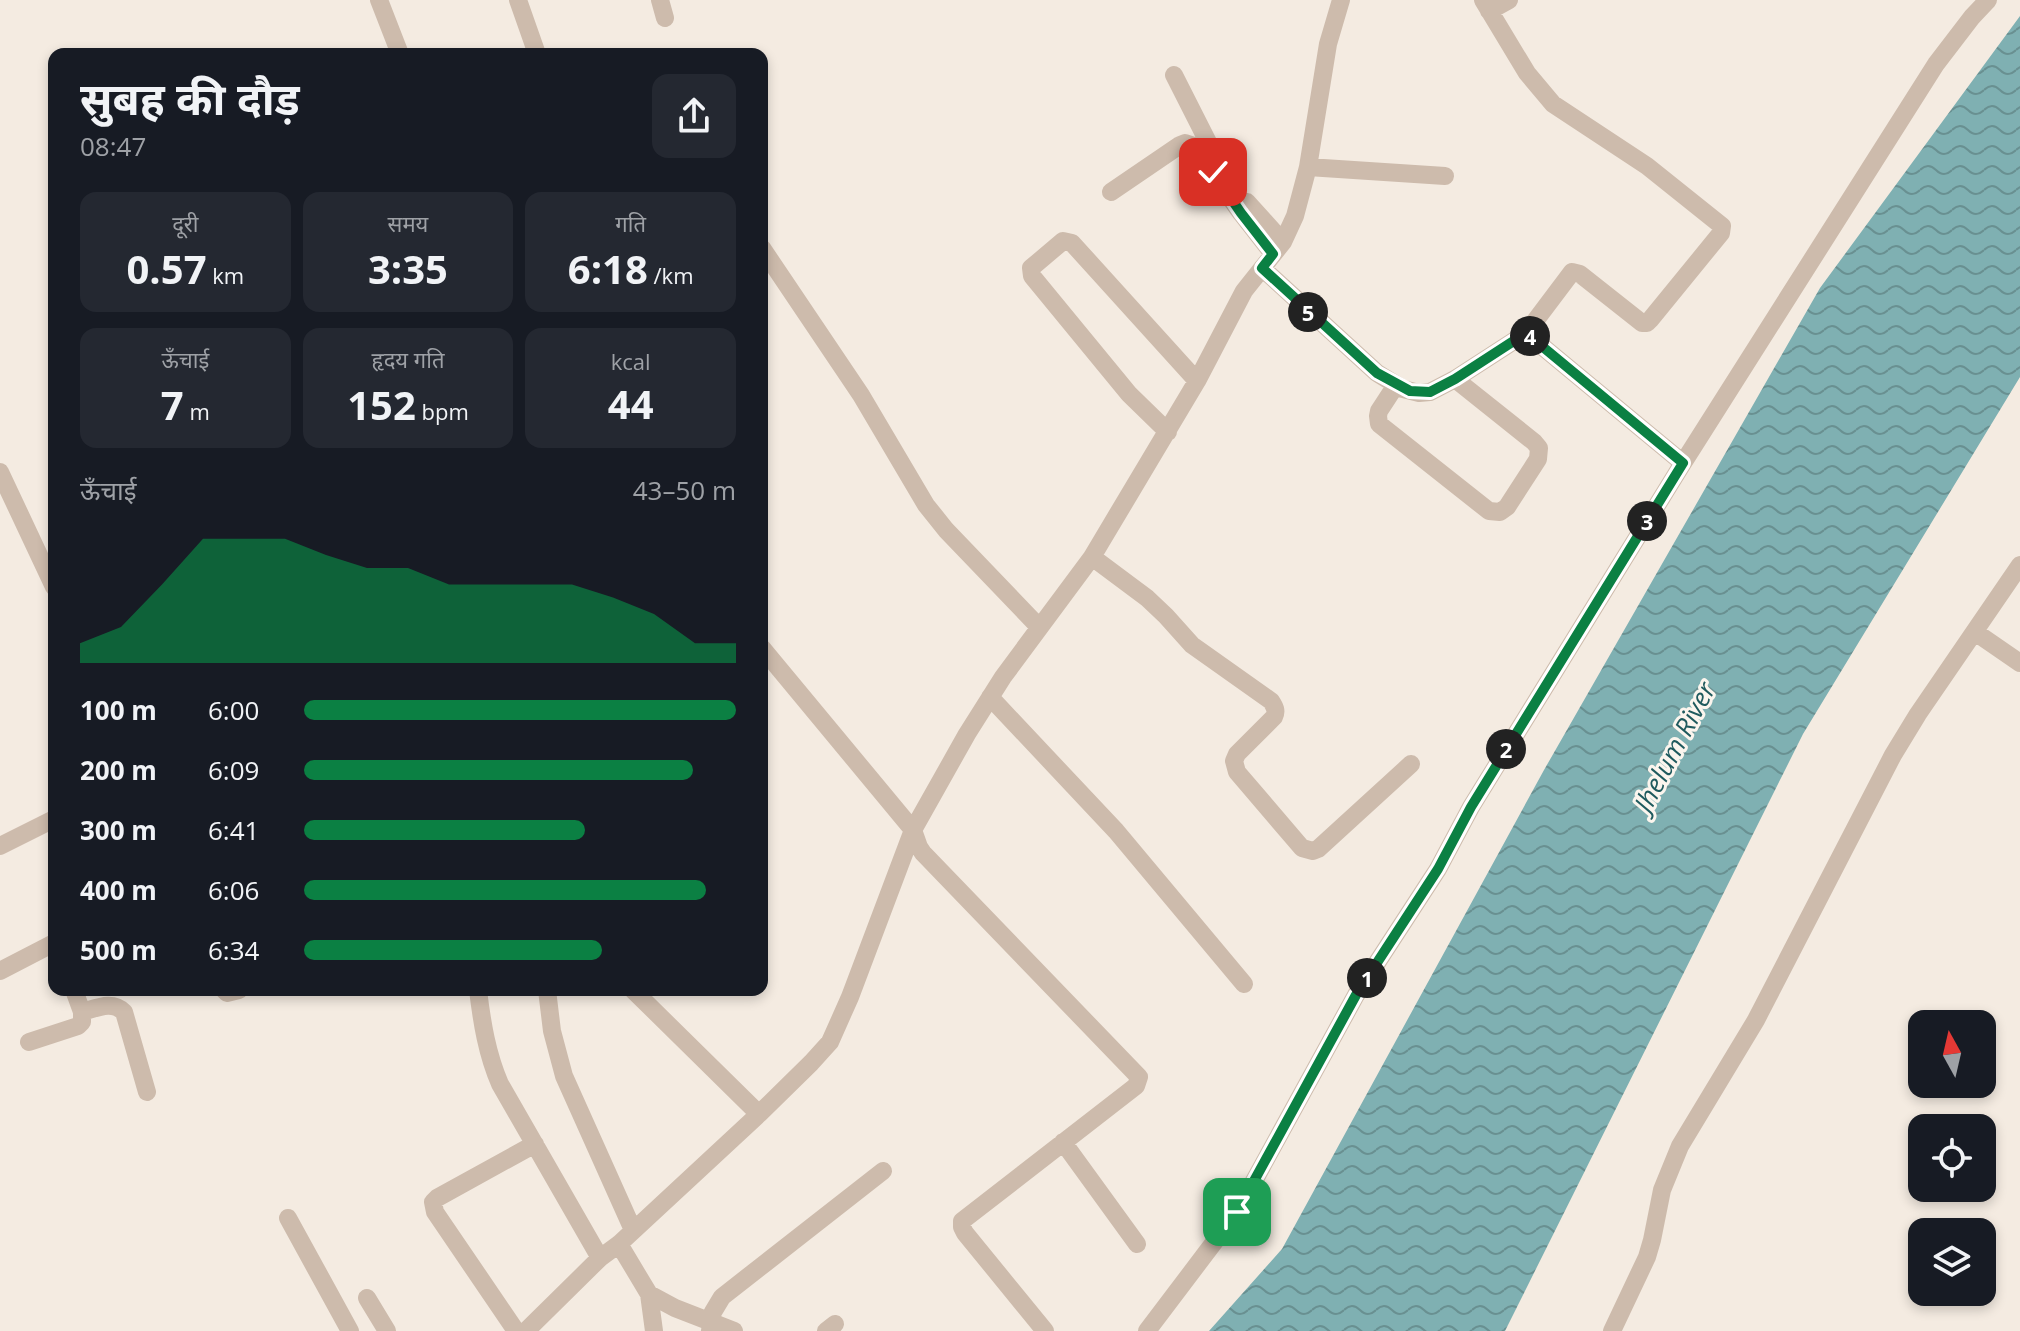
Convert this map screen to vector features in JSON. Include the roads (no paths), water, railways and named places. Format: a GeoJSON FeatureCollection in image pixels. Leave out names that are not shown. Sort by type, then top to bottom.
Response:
{"type":"FeatureCollection","features":[{"type":"Feature","properties":{"kind":"street"},"geometry":{"type":"LineString","coordinates":[[379,0],[398,48]]}},
{"type":"Feature","properties":{"kind":"street"},"geometry":{"type":"LineString","coordinates":[[518,0],[535,48]]}},
{"type":"Feature","properties":{"kind":"street"},"geometry":{"type":"LineString","coordinates":[[526,1331],[600,1258],[759,1114],[830,1042],[913,830],[967,734],[1039,627],[1092,557],[1168,432],[1244,291],[1273,255],[1295,216],[1308,167],[1328,44],[1341,0]]}},
{"type":"Feature","properties":{"kind":"street"},"geometry":{"type":"LineString","coordinates":[[1111,192],[1180,145],[1194,146],[1273,255],[1377,373],[1410,391],[1430,392],[1526,333],[1574,271],[1642,323],[1647,323],[1723,229],[1720,223],[1647,166],[1553,104],[1527,73],[1486,6],[1509,0]]}},
{"type":"Feature","properties":{"kind":"street"},"geometry":{"type":"LineString","coordinates":[[1147,1331],[1237,1212],[1356,995],[1438,869],[1471,807],[1683,463],[1936,64],[1988,0]]}},
{"type":"Feature","properties":{"kind":"street"},"geometry":{"type":"LineString","coordinates":[[1174,75],[1212,150],[1254,210],[1273,255]]}},
{"type":"Feature","properties":{"kind":"street"},"geometry":{"type":"LineString","coordinates":[[1308,167],[1445,176]]}},
{"type":"Feature","properties":{"kind":"street"},"geometry":{"type":"LineString","coordinates":[[1168,432],[1129,394],[1092,350],[1032,276],[1031,268],[1063,241],[1072,243],[1197,381]]}},
{"type":"Feature","properties":{"kind":"street"},"geometry":{"type":"LineString","coordinates":[[768,257],[861,395],[926,505],[1039,627]]}},
{"type":"Feature","properties":{"kind":"street"},"geometry":{"type":"LineString","coordinates":[[1526,333],[1683,463]]}},
{"type":"Feature","properties":{"kind":"street"},"geometry":{"type":"LineString","coordinates":[[1396,385],[1379,411],[1379,424],[1489,511],[1500,512],[1507,507],[1538,459],[1539,448],[1455,379]]}},
{"type":"Feature","properties":{"kind":"street"},"geometry":{"type":"LineString","coordinates":[[0,472],[48,574]]}},
{"type":"Feature","properties":{"kind":"street"},"geometry":{"type":"LineString","coordinates":[[1092,557],[1147,598],[1192,645],[1274,705],[1274,717],[1237,754],[1234,765],[1302,848],[1318,849],[1411,764]]}},
{"type":"Feature","properties":{"kind":"street"},"geometry":{"type":"LineString","coordinates":[[1612,1331],[1647,1257],[1662,1190],[1680,1146],[1756,1020],[1893,755],[2020,565]]}},
{"type":"Feature","properties":{"kind":"street"},"geometry":{"type":"LineString","coordinates":[[1975,632],[2020,663]]}},
{"type":"Feature","properties":{"kind":"street"},"geometry":{"type":"LineString","coordinates":[[768,655],[913,830],[923,853],[1139,1077],[1136,1086],[962,1221],[965,1233],[1045,1331]]}},
{"type":"Feature","properties":{"kind":"street"},"geometry":{"type":"LineString","coordinates":[[990,697],[1116,831],[1244,984]]}},
{"type":"Feature","properties":{"kind":"street"},"geometry":{"type":"LineString","coordinates":[[0,846],[48,822]]}},
{"type":"Feature","properties":{"kind":"street"},"geometry":{"type":"LineString","coordinates":[[0,971],[48,946]]}},
{"type":"Feature","properties":{"kind":"street"},"geometry":{"type":"LineString","coordinates":[[29,1042],[78,1026],[82,1022],[82,1012],[76,996]]}},
{"type":"Feature","properties":{"kind":"street"},"geometry":{"type":"LineString","coordinates":[[479,996],[484,1036],[500,1084],[600,1258]]}},
{"type":"Feature","properties":{"kind":"street"},"geometry":{"type":"LineString","coordinates":[[548,996],[552,1031],[564,1076],[633,1230]]}},
{"type":"Feature","properties":{"kind":"street"},"geometry":{"type":"LineString","coordinates":[[639,996],[759,1114]]}},
{"type":"Feature","properties":{"kind":"street"},"geometry":{"type":"LineString","coordinates":[[82,1012],[107,1006],[115,1006],[124,1012],[147,1092]]}},
{"type":"Feature","properties":{"kind":"street"},"geometry":{"type":"LineString","coordinates":[[1063,1142],[1137,1244]]}},
{"type":"Feature","properties":{"kind":"street"},"geometry":{"type":"LineString","coordinates":[[516,1331],[435,1212],[433,1202],[535,1144]]}},
{"type":"Feature","properties":{"kind":"street"},"geometry":{"type":"LineString","coordinates":[[710,1326],[722,1297],[883,1171]]}},
{"type":"Feature","properties":{"kind":"street"},"geometry":{"type":"LineString","coordinates":[[288,1218],[350,1331]]}},
{"type":"Feature","properties":{"kind":"street"},"geometry":{"type":"LineString","coordinates":[[619,1244],[649,1294],[654,1331]]}},
{"type":"Feature","properties":{"kind":"street"},"geometry":{"type":"LineString","coordinates":[[649,1294],[710,1326],[734,1331]]}},
{"type":"Feature","properties":{"kind":"street"},"geometry":{"type":"LineString","coordinates":[[367,1298],[387,1331]]}},
{"type":"Feature","properties":{"kind":"water","name":"Jhelum River"},"geometry":{"type":"Polygon","coordinates":[[[2020,16],[2020,377],[1803,734],[1505,1331],[1209,1331],[1282,1249],[1544,770],[1820,288],[2020,16]]]}}]}
